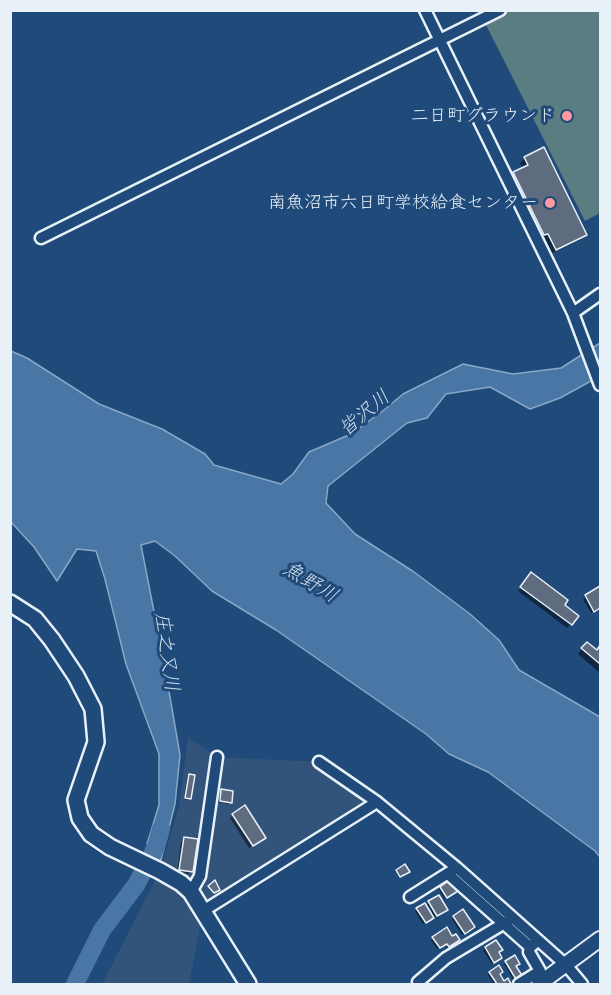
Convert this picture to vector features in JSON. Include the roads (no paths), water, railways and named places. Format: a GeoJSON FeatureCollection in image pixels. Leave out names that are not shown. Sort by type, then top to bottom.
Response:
{"type":"FeatureCollection","features":[{"type":"Feature","properties":{"kind":"main road"},"geometry":{"type":"LineString","coordinates":[[10,603],[34,619],[52,640],[76,676],[93,709],[96,742],[76,800],[80,818],[91,834],[114,849],[181,883],[191,892],[248,984]]}},
{"type":"Feature","properties":{"kind":"street"},"geometry":{"type":"LineString","coordinates":[[425,10],[573,313],[600,385]]}},
{"type":"Feature","properties":{"kind":"street"},"geometry":{"type":"LineString","coordinates":[[41,238],[500,10]]}},
{"type":"Feature","properties":{"kind":"street"},"geometry":{"type":"LineString","coordinates":[[573,313],[600,294]]}},
{"type":"Feature","properties":{"kind":"street"},"geometry":{"type":"LineString","coordinates":[[191,892],[200,876],[217,757]]}},
{"type":"Feature","properties":{"kind":"street"},"geometry":{"type":"LineString","coordinates":[[319,762],[377,802],[534,944],[566,965],[582,984]]}},
{"type":"Feature","properties":{"kind":"street"},"geometry":{"type":"LineString","coordinates":[[203,911],[377,802]]}},
{"type":"Feature","properties":{"kind":"street"},"geometry":{"type":"LineString","coordinates":[[410,897],[452,871]]}},
{"type":"Feature","properties":{"kind":"street"},"geometry":{"type":"LineString","coordinates":[[418,982],[446,958],[508,921]]}},
{"type":"Feature","properties":{"kind":"street"},"geometry":{"type":"LineString","coordinates":[[539,984],[600,939]]}},
{"type":"Feature","properties":{"kind":"street"},"geometry":{"type":"LineString","coordinates":[[519,984],[540,971],[529,952],[534,944]]}},
{"type":"Feature","properties":{"kind":"water","name":"魚野川"},"geometry":{"type":"Polygon","coordinates":[[[600,343],[600,376],[560,398],[530,409],[490,387],[446,394],[427,418],[407,423],[328,486],[326,503],[355,534],[414,572],[470,614],[499,640],[519,670],[600,717],[600,857],[488,772],[449,754],[426,734],[276,630],[212,591],[175,556],[155,541],[141,545],[180,755],[175,804],[161,860],[147,844],[159,805],[159,754],[126,664],[96,551],[77,549],[57,581],[34,547],[11,522],[11,351],[27,358],[99,404],[162,429],[205,454],[214,465],[281,484],[293,474],[309,452],[351,434],[403,394],[463,364],[513,374],[561,368],[600,343]]]}},
{"type":"Feature","properties":{"kind":"waterway","name":"庄之又川"},"geometry":{"type":"LineString","coordinates":[[75,984],[102,930],[136,885],[156,847],[161,829]]}},
{"type":"Feature","properties":{"kind":"place","name":"二日町グラウンド"},"geometry":{"type":"Point","coordinates":[567,116]}},
{"type":"Feature","properties":{"kind":"place","name":"南魚沼市六日町学校給食センター"},"geometry":{"type":"Point","coordinates":[550,203]}},
{"type":"Feature","properties":{"kind":"water label","name":"皆沢川"},"geometry":{"type":"Point","coordinates":[365,414]}}]}
